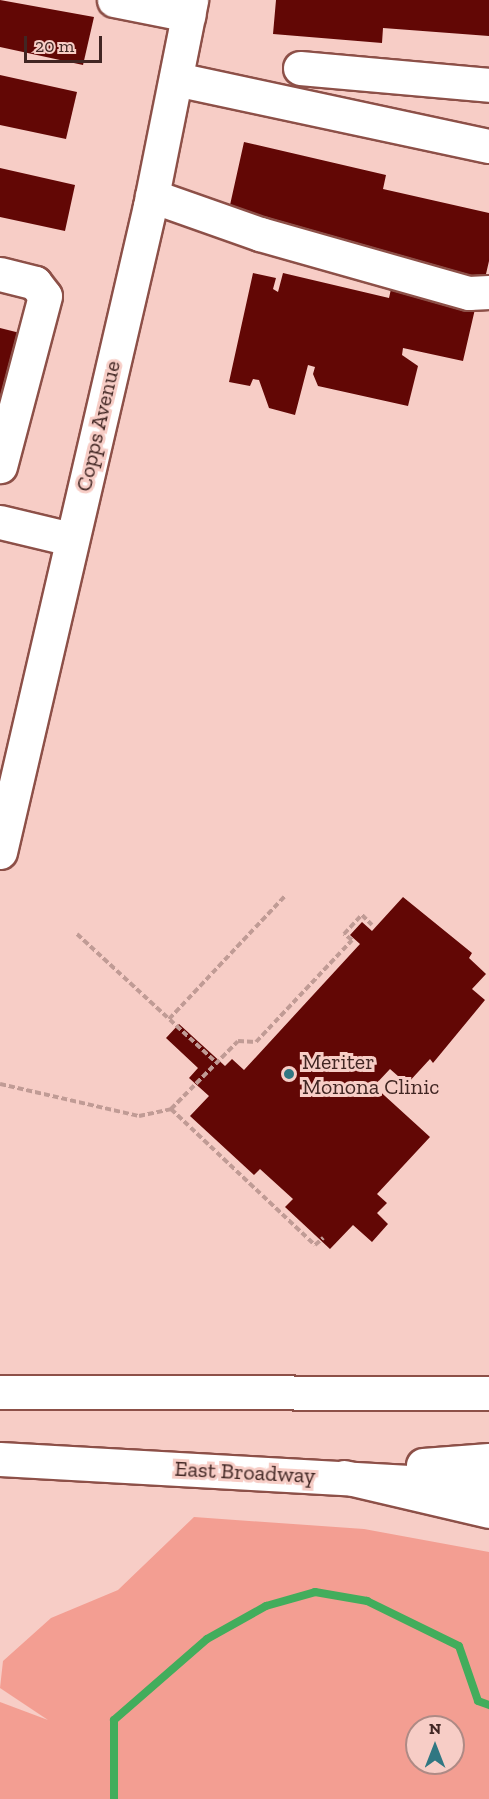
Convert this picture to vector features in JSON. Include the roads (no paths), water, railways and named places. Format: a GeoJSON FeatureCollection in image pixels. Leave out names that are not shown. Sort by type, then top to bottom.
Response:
{"type":"FeatureCollection","features":[{"type":"Feature","properties":{"kind":"street"},"geometry":{"type":"LineString","coordinates":[[114,0],[190,8]]}},
{"type":"Feature","properties":{"kind":"street","name":"Copps Avenue"},"geometry":{"type":"LineString","coordinates":[[0,852],[152,196],[190,8]]}},
{"type":"Feature","properties":{"kind":"street"},"geometry":{"type":"LineString","coordinates":[[300,68],[489,86]]}},
{"type":"Feature","properties":{"kind":"street"},"geometry":{"type":"LineString","coordinates":[[176,79],[489,146]]}},
{"type":"Feature","properties":{"kind":"street"},"geometry":{"type":"LineString","coordinates":[[152,196],[260,234],[468,293],[489,292]]}},
{"type":"Feature","properties":{"kind":"street"},"geometry":{"type":"LineString","coordinates":[[0,274],[35,282],[45,296],[0,466]]}},
{"type":"Feature","properties":{"kind":"street"},"geometry":{"type":"LineString","coordinates":[[0,522],[71,539]]}},
{"type":"Feature","properties":{"kind":"street"},"geometry":{"type":"LineString","coordinates":[[0,1392],[489,1394]]}},
{"type":"Feature","properties":{"kind":"street","name":"East Broadway"},"geometry":{"type":"LineString","coordinates":[[0,1459],[489,1486]]}},
{"type":"Feature","properties":{"kind":"street"},"geometry":{"type":"LineString","coordinates":[[344,1477],[418,1466],[489,1460]]}},
{"type":"Feature","properties":{"kind":"street"},"geometry":{"type":"LineString","coordinates":[[344,1477],[489,1511]]}},
{"type":"Feature","properties":{"kind":"waterway"},"geometry":{"type":"LineString","coordinates":[[114,1799],[114,1720],[207,1639],[266,1606],[315,1592],[367,1601],[459,1646],[478,1701],[489,1705]]}},
{"type":"Feature","properties":{"kind":"place","name":"Meriter Monona Clinic"},"geometry":{"type":"Point","coordinates":[289,1074]}}]}
